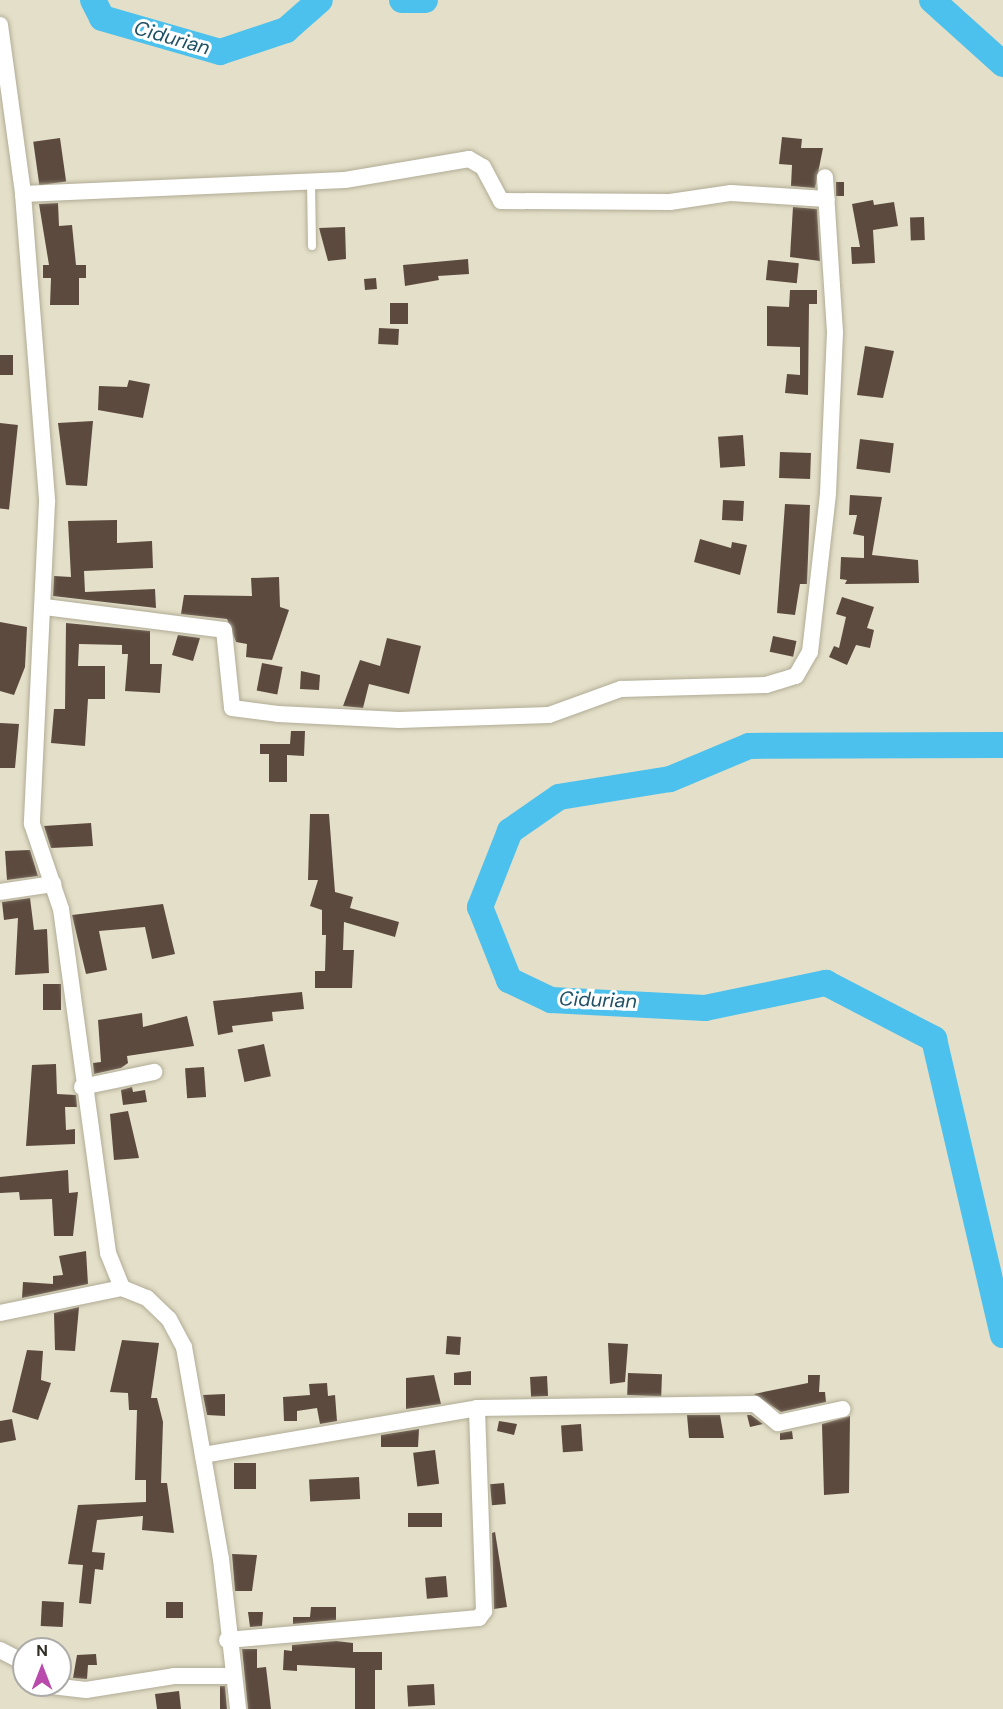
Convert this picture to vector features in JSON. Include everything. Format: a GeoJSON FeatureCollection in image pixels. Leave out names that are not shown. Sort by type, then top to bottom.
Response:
{"type":"FeatureCollection","features":[{"type":"Feature","properties":{"kind":"street"},"geometry":{"type":"LineString","coordinates":[[0,26],[3,69],[23,194],[47,502],[45,607],[30,777],[32,824],[53,884],[64,932],[82,1087],[108,1254],[122,1288]]}},
{"type":"Feature","properties":{"kind":"street"},"geometry":{"type":"LineString","coordinates":[[23,194],[311,182],[469,159],[483,167],[501,201],[670,202],[731,193],[827,199]]}},
{"type":"Feature","properties":{"kind":"street"},"geometry":{"type":"LineString","coordinates":[[45,607],[224,630],[232,708],[278,714],[399,720],[549,715],[621,689],[785,682],[800,672],[810,652],[828,493],[835,332],[825,177]]}},
{"type":"Feature","properties":{"kind":"street"},"geometry":{"type":"LineString","coordinates":[[0,892],[53,884]]}},
{"type":"Feature","properties":{"kind":"street"},"geometry":{"type":"LineString","coordinates":[[82,1087],[154,1072]]}},
{"type":"Feature","properties":{"kind":"street"},"geometry":{"type":"LineString","coordinates":[[0,1313],[122,1288],[147,1298],[169,1319],[184,1347],[221,1559],[226,1640],[238,1709]]}},
{"type":"Feature","properties":{"kind":"street"},"geometry":{"type":"LineString","coordinates":[[203,1455],[477,1408],[755,1404],[778,1423],[843,1409]]}},
{"type":"Feature","properties":{"kind":"street"},"geometry":{"type":"LineString","coordinates":[[226,1640],[479,1618],[484,1611],[477,1408]]}},
{"type":"Feature","properties":{"kind":"street"},"geometry":{"type":"LineString","coordinates":[[72,1688],[86,1690],[174,1676],[233,1676]]}},
{"type":"Feature","properties":{"kind":"lane"},"geometry":{"type":"LineString","coordinates":[[311,182],[312,246]]}},
{"type":"Feature","properties":{"kind":"building"},"geometry":{"type":"Polygon","coordinates":[[[782,137],[802,139],[801,148],[823,148],[815,188],[791,186],[792,165],[779,164],[782,137]]]}},
{"type":"Feature","properties":{"kind":"building"},"geometry":{"type":"Polygon","coordinates":[[[60,138],[66,182],[39,185],[33,142],[60,138]]]}},
{"type":"Feature","properties":{"kind":"building"},"geometry":{"type":"Polygon","coordinates":[[[836,182],[844,182],[844,196],[836,196],[836,182]]]}},
{"type":"Feature","properties":{"kind":"building"},"geometry":{"type":"Polygon","coordinates":[[[873,200],[874,205],[894,202],[898,226],[873,230],[875,263],[852,264],[851,247],[860,247],[852,204],[873,200]]]}},
{"type":"Feature","properties":{"kind":"building"},"geometry":{"type":"Polygon","coordinates":[[[58,203],[59,226],[72,225],[76,265],[86,265],[86,278],[79,278],[79,305],[50,305],[51,278],[43,278],[43,265],[49,265],[39,204],[58,203]]]}},
{"type":"Feature","properties":{"kind":"building"},"geometry":{"type":"Polygon","coordinates":[[[793,207],[817,209],[820,261],[790,257],[793,207]]]}},
{"type":"Feature","properties":{"kind":"building"},"geometry":{"type":"Polygon","coordinates":[[[910,217],[924,217],[925,240],[911,240],[910,217]]]}},
{"type":"Feature","properties":{"kind":"building"},"geometry":{"type":"Polygon","coordinates":[[[345,227],[346,259],[328,261],[319,228],[345,227]]]}},
{"type":"Feature","properties":{"kind":"building"},"geometry":{"type":"Polygon","coordinates":[[[468,259],[469,274],[438,276],[439,280],[405,286],[403,265],[468,259]]]}},
{"type":"Feature","properties":{"kind":"building"},"geometry":{"type":"Polygon","coordinates":[[[768,260],[799,263],[797,283],[766,280],[768,260]]]}},
{"type":"Feature","properties":{"kind":"building"},"geometry":{"type":"Polygon","coordinates":[[[376,278],[377,289],[365,290],[364,279],[376,278]]]}},
{"type":"Feature","properties":{"kind":"building"},"geometry":{"type":"Polygon","coordinates":[[[790,290],[817,290],[817,304],[809,304],[808,395],[785,393],[787,374],[800,375],[800,347],[767,346],[767,306],[789,307],[790,290]]]}},
{"type":"Feature","properties":{"kind":"building"},"geometry":{"type":"Polygon","coordinates":[[[390,303],[408,303],[408,324],[390,324],[390,303]]]}},
{"type":"Feature","properties":{"kind":"building"},"geometry":{"type":"Polygon","coordinates":[[[379,328],[399,329],[398,345],[378,344],[379,328]]]}},
{"type":"Feature","properties":{"kind":"building"},"geometry":{"type":"Polygon","coordinates":[[[865,346],[894,351],[883,398],[857,395],[865,346]]]}},
{"type":"Feature","properties":{"kind":"building"},"geometry":{"type":"Polygon","coordinates":[[[0,355],[13,355],[13,375],[0,375],[0,355]]]}},
{"type":"Feature","properties":{"kind":"building"},"geometry":{"type":"Polygon","coordinates":[[[129,380],[150,384],[143,418],[98,410],[99,386],[127,387],[129,380]]]}},
{"type":"Feature","properties":{"kind":"building"},"geometry":{"type":"Polygon","coordinates":[[[93,421],[87,486],[66,485],[58,423],[93,421]]]}},
{"type":"Feature","properties":{"kind":"building"},"geometry":{"type":"Polygon","coordinates":[[[0,423],[18,425],[9,509],[0,508],[0,423]]]}},
{"type":"Feature","properties":{"kind":"building"},"geometry":{"type":"Polygon","coordinates":[[[743,435],[745,466],[720,468],[718,437],[743,435]]]}},
{"type":"Feature","properties":{"kind":"building"},"geometry":{"type":"Polygon","coordinates":[[[860,439],[894,443],[890,473],[856,469],[860,439]]]}},
{"type":"Feature","properties":{"kind":"building"},"geometry":{"type":"Polygon","coordinates":[[[780,452],[811,453],[810,479],[779,478],[780,452]]]}},
{"type":"Feature","properties":{"kind":"building"},"geometry":{"type":"Polygon","coordinates":[[[850,495],[882,497],[872,555],[918,560],[919,583],[845,584],[847,580],[840,579],[841,557],[864,558],[864,536],[853,534],[857,515],[849,515],[850,495]]]}},
{"type":"Feature","properties":{"kind":"building"},"geometry":{"type":"Polygon","coordinates":[[[723,500],[744,501],[743,521],[722,520],[723,500]]]}},
{"type":"Feature","properties":{"kind":"building"},"geometry":{"type":"Polygon","coordinates":[[[785,504],[810,505],[807,584],[800,584],[795,615],[777,613],[785,504]]]}},
{"type":"Feature","properties":{"kind":"building"},"geometry":{"type":"Polygon","coordinates":[[[117,520],[117,543],[152,541],[153,568],[84,571],[85,592],[155,589],[156,608],[53,596],[54,576],[71,577],[68,521],[117,520]]]}},
{"type":"Feature","properties":{"kind":"building"},"geometry":{"type":"Polygon","coordinates":[[[700,539],[731,548],[732,542],[747,545],[740,575],[694,562],[700,539]]]}},
{"type":"Feature","properties":{"kind":"building"},"geometry":{"type":"Polygon","coordinates":[[[279,577],[280,607],[289,610],[272,660],[246,657],[247,644],[236,642],[227,619],[181,614],[184,595],[252,596],[251,578],[279,577]]]}},
{"type":"Feature","properties":{"kind":"building"},"geometry":{"type":"Polygon","coordinates":[[[842,597],[874,607],[867,628],[874,630],[870,648],[856,645],[847,665],[829,657],[834,646],[839,648],[846,617],[836,614],[842,597]]]}},
{"type":"Feature","properties":{"kind":"building"},"geometry":{"type":"Polygon","coordinates":[[[0,622],[27,627],[25,667],[14,695],[0,691],[0,622]]]}},
{"type":"Feature","properties":{"kind":"building"},"geometry":{"type":"Polygon","coordinates":[[[66,623],[150,631],[150,664],[162,664],[160,693],[125,691],[128,654],[122,654],[122,645],[79,644],[78,666],[105,666],[105,699],[88,699],[85,746],[51,743],[54,709],[65,709],[66,623]]]}},
{"type":"Feature","properties":{"kind":"building"},"geometry":{"type":"Polygon","coordinates":[[[178,635],[200,638],[193,661],[172,655],[178,635]]]}},
{"type":"Feature","properties":{"kind":"building"},"geometry":{"type":"Polygon","coordinates":[[[773,636],[796,641],[793,657],[770,652],[773,636]]]}},
{"type":"Feature","properties":{"kind":"building"},"geometry":{"type":"Polygon","coordinates":[[[387,638],[421,646],[409,694],[369,684],[363,708],[343,706],[360,660],[380,666],[387,638]]]}},
{"type":"Feature","properties":{"kind":"building"},"geometry":{"type":"Polygon","coordinates":[[[262,663],[283,667],[277,694],[257,690],[262,663]]]}},
{"type":"Feature","properties":{"kind":"building"},"geometry":{"type":"Polygon","coordinates":[[[301,671],[320,675],[319,690],[300,689],[301,671]]]}},
{"type":"Feature","properties":{"kind":"building"},"geometry":{"type":"Polygon","coordinates":[[[0,723],[19,724],[15,768],[0,768],[0,723]]]}},
{"type":"Feature","properties":{"kind":"building"},"geometry":{"type":"Polygon","coordinates":[[[291,731],[305,731],[304,756],[287,755],[287,782],[269,782],[269,754],[260,754],[260,744],[290,744],[291,731]]]}},
{"type":"Feature","properties":{"kind":"building"},"geometry":{"type":"Polygon","coordinates":[[[310,814],[329,814],[335,892],[353,897],[350,908],[399,922],[395,937],[344,922],[343,950],[354,950],[352,988],[315,988],[315,971],[325,971],[326,935],[322,935],[322,910],[310,906],[318,880],[308,880],[310,814]]]}},
{"type":"Feature","properties":{"kind":"building"},"geometry":{"type":"Polygon","coordinates":[[[91,823],[93,846],[51,848],[44,826],[91,823]]]}},
{"type":"Feature","properties":{"kind":"building"},"geometry":{"type":"Polygon","coordinates":[[[30,850],[38,876],[7,880],[5,851],[30,850]]]}},
{"type":"Feature","properties":{"kind":"building"},"geometry":{"type":"Polygon","coordinates":[[[30,898],[34,930],[47,929],[49,973],[15,975],[18,918],[4,920],[2,902],[30,898]]]}},
{"type":"Feature","properties":{"kind":"building"},"geometry":{"type":"Polygon","coordinates":[[[163,904],[175,954],[152,959],[145,927],[99,931],[107,970],[86,974],[72,915],[163,904]]]}},
{"type":"Feature","properties":{"kind":"building"},"geometry":{"type":"Polygon","coordinates":[[[43,984],[61,984],[61,1010],[43,1010],[43,984]]]}},
{"type":"Feature","properties":{"kind":"building"},"geometry":{"type":"Polygon","coordinates":[[[302,992],[304,1009],[272,1012],[273,1021],[232,1026],[233,1032],[218,1035],[213,1001],[302,992]]]}},
{"type":"Feature","properties":{"kind":"building"},"geometry":{"type":"Polygon","coordinates":[[[142,1013],[143,1027],[187,1016],[194,1046],[127,1056],[128,1063],[121,1068],[94,1074],[93,1063],[101,1062],[98,1020],[142,1013]]]}},
{"type":"Feature","properties":{"kind":"building"},"geometry":{"type":"Polygon","coordinates":[[[264,1044],[271,1076],[244,1082],[238,1050],[264,1044]]]}},
{"type":"Feature","properties":{"kind":"building"},"geometry":{"type":"Polygon","coordinates":[[[56,1064],[57,1094],[76,1095],[77,1107],[65,1107],[66,1130],[75,1129],[75,1144],[26,1146],[32,1065],[56,1064]]]}},
{"type":"Feature","properties":{"kind":"building"},"geometry":{"type":"Polygon","coordinates":[[[204,1067],[206,1097],[187,1098],[185,1068],[204,1067]]]}},
{"type":"Feature","properties":{"kind":"building"},"geometry":{"type":"Polygon","coordinates":[[[132,1087],[133,1092],[145,1090],[147,1102],[123,1105],[121,1090],[132,1087]]]}},
{"type":"Feature","properties":{"kind":"building"},"geometry":{"type":"Polygon","coordinates":[[[128,1111],[139,1158],[114,1160],[110,1114],[128,1111]]]}},
{"type":"Feature","properties":{"kind":"building"},"geometry":{"type":"Polygon","coordinates":[[[68,1170],[69,1193],[78,1192],[73,1236],[54,1236],[52,1199],[20,1200],[19,1192],[0,1193],[0,1177],[68,1170]]]}},
{"type":"Feature","properties":{"kind":"building"},"geometry":{"type":"Polygon","coordinates":[[[86,1251],[88,1284],[22,1298],[23,1282],[53,1284],[53,1276],[63,1275],[59,1256],[86,1251]]]}},
{"type":"Feature","properties":{"kind":"building"},"geometry":{"type":"Polygon","coordinates":[[[79,1307],[75,1351],[55,1350],[54,1313],[79,1307]]]}},
{"type":"Feature","properties":{"kind":"building"},"geometry":{"type":"Polygon","coordinates":[[[447,1336],[461,1337],[460,1355],[446,1354],[447,1336]]]}},
{"type":"Feature","properties":{"kind":"building"},"geometry":{"type":"Polygon","coordinates":[[[122,1340],[159,1343],[151,1398],[157,1398],[163,1422],[161,1483],[167,1483],[174,1533],[142,1530],[143,1516],[97,1520],[92,1552],[105,1553],[103,1570],[95,1569],[91,1604],[79,1603],[83,1565],[68,1564],[78,1505],[146,1502],[146,1480],[135,1480],[137,1410],[129,1410],[128,1393],[110,1392],[122,1340]]]}},
{"type":"Feature","properties":{"kind":"building"},"geometry":{"type":"Polygon","coordinates":[[[608,1343],[628,1344],[625,1382],[610,1384],[608,1343]]]}},
{"type":"Feature","properties":{"kind":"building"},"geometry":{"type":"Polygon","coordinates":[[[27,1350],[43,1351],[41,1380],[51,1383],[38,1420],[12,1412],[27,1350]]]}},
{"type":"Feature","properties":{"kind":"building"},"geometry":{"type":"Polygon","coordinates":[[[471,1371],[471,1385],[454,1385],[454,1373],[471,1371]]]}},
{"type":"Feature","properties":{"kind":"building"},"geometry":{"type":"Polygon","coordinates":[[[628,1373],[662,1374],[661,1396],[627,1395],[628,1373]]]}},
{"type":"Feature","properties":{"kind":"building"},"geometry":{"type":"Polygon","coordinates":[[[434,1375],[441,1404],[406,1409],[406,1378],[434,1375]]]}},
{"type":"Feature","properties":{"kind":"building"},"geometry":{"type":"Polygon","coordinates":[[[808,1375],[820,1375],[819,1392],[825,1392],[826,1402],[781,1412],[754,1394],[808,1383],[808,1375]]]}},
{"type":"Feature","properties":{"kind":"building"},"geometry":{"type":"Polygon","coordinates":[[[547,1376],[548,1396],[531,1397],[530,1377],[547,1376]]]}},
{"type":"Feature","properties":{"kind":"building"},"geometry":{"type":"Polygon","coordinates":[[[327,1383],[328,1396],[335,1395],[337,1421],[320,1424],[317,1408],[297,1411],[297,1421],[284,1421],[283,1397],[310,1395],[309,1384],[327,1383]]]}},
{"type":"Feature","properties":{"kind":"building"},"geometry":{"type":"Polygon","coordinates":[[[225,1394],[225,1416],[207,1415],[203,1395],[225,1394]]]}},
{"type":"Feature","properties":{"kind":"building"},"geometry":{"type":"Polygon","coordinates":[[[687,1415],[720,1415],[724,1438],[689,1438],[687,1415]]]}},
{"type":"Feature","properties":{"kind":"building"},"geometry":{"type":"Polygon","coordinates":[[[747,1415],[751,1415],[763,1424],[750,1427],[747,1415]]]}},
{"type":"Feature","properties":{"kind":"building"},"geometry":{"type":"Polygon","coordinates":[[[850,1416],[849,1493],[824,1495],[822,1424],[850,1416]]]}},
{"type":"Feature","properties":{"kind":"building"},"geometry":{"type":"Polygon","coordinates":[[[12,1419],[16,1440],[0,1443],[0,1421],[12,1419]]]}},
{"type":"Feature","properties":{"kind":"building"},"geometry":{"type":"Polygon","coordinates":[[[499,1421],[517,1424],[514,1435],[497,1431],[499,1421]]]}},
{"type":"Feature","properties":{"kind":"building"},"geometry":{"type":"Polygon","coordinates":[[[581,1424],[583,1451],[563,1452],[561,1425],[581,1424]]]}},
{"type":"Feature","properties":{"kind":"building"},"geometry":{"type":"Polygon","coordinates":[[[419,1429],[418,1447],[381,1447],[381,1435],[419,1429]]]}},
{"type":"Feature","properties":{"kind":"building"},"geometry":{"type":"Polygon","coordinates":[[[792,1431],[793,1439],[780,1440],[780,1433],[792,1431]]]}},
{"type":"Feature","properties":{"kind":"building"},"geometry":{"type":"Polygon","coordinates":[[[435,1450],[439,1484],[417,1486],[413,1453],[435,1450]]]}},
{"type":"Feature","properties":{"kind":"building"},"geometry":{"type":"Polygon","coordinates":[[[234,1463],[256,1463],[256,1489],[234,1489],[234,1463]]]}},
{"type":"Feature","properties":{"kind":"building"},"geometry":{"type":"Polygon","coordinates":[[[359,1477],[360,1499],[310,1502],[309,1480],[359,1477]]]}},
{"type":"Feature","properties":{"kind":"building"},"geometry":{"type":"Polygon","coordinates":[[[504,1483],[506,1504],[492,1505],[490,1484],[504,1483]]]}},
{"type":"Feature","properties":{"kind":"building"},"geometry":{"type":"Polygon","coordinates":[[[408,1513],[442,1513],[442,1527],[408,1527],[408,1513]]]}},
{"type":"Feature","properties":{"kind":"building"},"geometry":{"type":"Polygon","coordinates":[[[495,1532],[507,1607],[494,1609],[492,1533],[495,1532]]]}},
{"type":"Feature","properties":{"kind":"building"},"geometry":{"type":"Polygon","coordinates":[[[232,1554],[257,1555],[252,1591],[235,1591],[232,1554]]]}},
{"type":"Feature","properties":{"kind":"building"},"geometry":{"type":"Polygon","coordinates":[[[446,1576],[448,1597],[427,1599],[425,1578],[446,1576]]]}},
{"type":"Feature","properties":{"kind":"building"},"geometry":{"type":"Polygon","coordinates":[[[42,1601],[64,1602],[63,1627],[41,1626],[42,1601]]]}},
{"type":"Feature","properties":{"kind":"building"},"geometry":{"type":"Polygon","coordinates":[[[166,1602],[183,1602],[183,1618],[166,1618],[166,1602]]]}},
{"type":"Feature","properties":{"kind":"building"},"geometry":{"type":"Polygon","coordinates":[[[311,1607],[336,1607],[336,1620],[293,1624],[293,1617],[310,1617],[311,1607]]]}},
{"type":"Feature","properties":{"kind":"building"},"geometry":{"type":"Polygon","coordinates":[[[248,1612],[263,1612],[262,1626],[250,1627],[248,1612]]]}},
{"type":"Feature","properties":{"kind":"building"},"geometry":{"type":"Polygon","coordinates":[[[336,1641],[353,1643],[353,1652],[382,1652],[382,1670],[375,1670],[375,1709],[355,1709],[355,1668],[297,1665],[297,1671],[283,1670],[284,1650],[292,1651],[292,1645],[336,1641]]]}},
{"type":"Feature","properties":{"kind":"building"},"geometry":{"type":"Polygon","coordinates":[[[242,1649],[257,1649],[257,1668],[266,1667],[271,1709],[248,1709],[242,1649]]]}},
{"type":"Feature","properties":{"kind":"building"},"geometry":{"type":"Polygon","coordinates":[[[96,1654],[97,1665],[88,1665],[87,1679],[73,1678],[77,1655],[96,1654]]]}},
{"type":"Feature","properties":{"kind":"building"},"geometry":{"type":"Polygon","coordinates":[[[434,1684],[435,1705],[408,1706],[407,1685],[434,1684]]]}},
{"type":"Feature","properties":{"kind":"building"},"geometry":{"type":"Polygon","coordinates":[[[220,1686],[225,1686],[227,1709],[220,1709],[220,1686]]]}},
{"type":"Feature","properties":{"kind":"building"},"geometry":{"type":"Polygon","coordinates":[[[179,1691],[181,1709],[157,1709],[155,1694],[179,1691]]]}},
{"type":"Feature","properties":{"kind":"waterway","name":"Cidurian"},"geometry":{"type":"LineString","coordinates":[[93,0],[102,18],[220,52],[286,30],[320,0]]}},
{"type":"Feature","properties":{"kind":"waterway","name":"Cidurian"},"geometry":{"type":"LineString","coordinates":[[402,0],[425,0]]}},
{"type":"Feature","properties":{"kind":"waterway","name":"Cidurian"},"geometry":{"type":"LineString","coordinates":[[932,0],[1003,64]]}},
{"type":"Feature","properties":{"kind":"waterway","name":"Cidurian"},"geometry":{"type":"LineString","coordinates":[[1003,745],[749,746],[670,779],[559,797],[510,831],[480,907],[509,980],[551,1000],[705,1008],[826,983],[934,1039],[1003,1335]]}}]}
